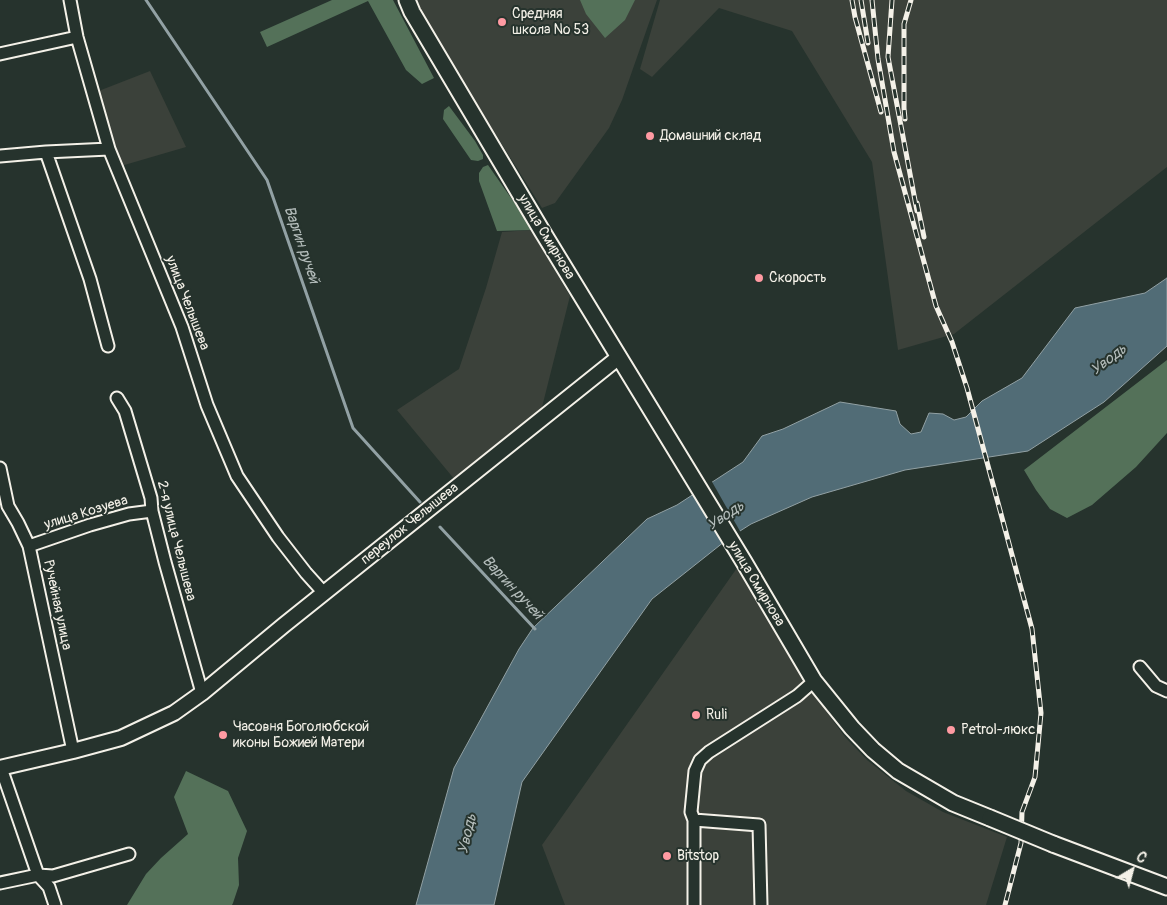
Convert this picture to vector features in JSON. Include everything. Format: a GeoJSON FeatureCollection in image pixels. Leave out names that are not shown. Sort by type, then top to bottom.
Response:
{"type":"FeatureCollection","features":[{"type":"Feature","properties":{"kind":"main road","name":"улица Смирнова"},"geometry":{"type":"LineString","coordinates":[[407,0],[412,12],[814,681],[852,728],[873,750],[898,771],[953,804],[1167,887]]}},
{"type":"Feature","properties":{"kind":"street","name":"улица Челышева"},"geometry":{"type":"LineString","coordinates":[[70,0],[77,37],[109,149],[182,328],[207,405],[237,476],[278,537],[306,574],[324,593]]}},
{"type":"Feature","properties":{"kind":"street"},"geometry":{"type":"LineString","coordinates":[[0,54],[77,37]]}},
{"type":"Feature","properties":{"kind":"street"},"geometry":{"type":"LineString","coordinates":[[0,156],[109,149]]}},
{"type":"Feature","properties":{"kind":"street"},"geometry":{"type":"LineString","coordinates":[[46,152],[90,279],[108,346]]}},
{"type":"Feature","properties":{"kind":"street","name":"переулок Челышева"},"geometry":{"type":"LineString","coordinates":[[0,768],[121,738],[174,713],[202,694],[324,593],[619,357]]}},
{"type":"Feature","properties":{"kind":"street","name":"2-я улица Челышева"},"geometry":{"type":"LineString","coordinates":[[117,398],[125,411],[151,498],[152,511],[165,562],[202,694]]}},
{"type":"Feature","properties":{"kind":"street","name":"Ручейная улица"},"geometry":{"type":"LineString","coordinates":[[0,468],[4,507],[18,523],[29,546],[73,751]]}},
{"type":"Feature","properties":{"kind":"street","name":"улица Козуева"},"geometry":{"type":"LineString","coordinates":[[29,546],[90,525],[129,514],[152,511]]}},
{"type":"Feature","properties":{"kind":"street"},"geometry":{"type":"LineString","coordinates":[[1140,667],[1156,686],[1167,691]]}},
{"type":"Feature","properties":{"kind":"street"},"geometry":{"type":"LineString","coordinates":[[694,905],[694,820],[691,812],[695,771],[700,760],[708,752],[797,696],[814,681]]}},
{"type":"Feature","properties":{"kind":"street"},"geometry":{"type":"LineString","coordinates":[[0,768],[38,875],[49,887],[55,905]]}},
{"type":"Feature","properties":{"kind":"street"},"geometry":{"type":"LineString","coordinates":[[694,820],[759,824],[761,905]]}},
{"type":"Feature","properties":{"kind":"street"},"geometry":{"type":"LineString","coordinates":[[0,883],[38,875],[53,876],[129,854]]}},
{"type":"Feature","properties":{"kind":"shaded area"},"geometry":{"type":"Polygon","coordinates":[[[415,0],[657,0],[622,100],[609,128],[555,203],[542,208],[433,35],[415,0]]]}},
{"type":"Feature","properties":{"kind":"shaded area"},"geometry":{"type":"Polygon","coordinates":[[[660,0],[1167,0],[1167,167],[954,334],[898,350],[872,162],[792,31],[719,8],[652,77],[640,69],[660,0]]]}},
{"type":"Feature","properties":{"kind":"shaded area"},"geometry":{"type":"Polygon","coordinates":[[[150,71],[186,147],[121,166],[96,92],[150,71]]]}},
{"type":"Feature","properties":{"kind":"shaded area"},"geometry":{"type":"Polygon","coordinates":[[[531,230],[570,296],[538,423],[460,486],[397,410],[459,369],[486,288],[502,232],[531,230]]]}},
{"type":"Feature","properties":{"kind":"shaded area"},"geometry":{"type":"Polygon","coordinates":[[[737,568],[813,693],[845,737],[867,760],[906,791],[943,812],[1007,837],[986,905],[565,905],[542,845],[737,568]]]}},
{"type":"Feature","properties":{"kind":"green space"},"geometry":{"type":"Polygon","coordinates":[[[332,0],[393,0],[434,78],[422,84],[406,70],[368,1],[267,47],[260,32],[332,0]]]}},
{"type":"Feature","properties":{"kind":"green space"},"geometry":{"type":"Polygon","coordinates":[[[580,0],[635,0],[625,20],[605,38],[586,14],[580,0]]]}},
{"type":"Feature","properties":{"kind":"green space"},"geometry":{"type":"Polygon","coordinates":[[[449,106],[475,141],[483,155],[483,159],[478,161],[471,160],[443,119],[444,110],[449,106]]]}},
{"type":"Feature","properties":{"kind":"green space"},"geometry":{"type":"Polygon","coordinates":[[[488,165],[532,228],[531,230],[497,231],[479,181],[479,173],[483,167],[488,165]]]}},
{"type":"Feature","properties":{"kind":"green space"},"geometry":{"type":"Polygon","coordinates":[[[1167,360],[1167,433],[1136,467],[1092,505],[1067,518],[1050,509],[1024,470],[1167,360]]]}},
{"type":"Feature","properties":{"kind":"green space"},"geometry":{"type":"Polygon","coordinates":[[[186,771],[228,791],[247,831],[238,858],[239,885],[233,903],[232,905],[127,905],[146,874],[188,834],[174,797],[186,771]]]}},
{"type":"Feature","properties":{"kind":"water","name":"Уводь"},"geometry":{"type":"Polygon","coordinates":[[[1167,278],[1167,346],[1104,402],[1028,451],[905,470],[812,497],[751,524],[729,538],[652,599],[522,782],[494,905],[416,905],[454,768],[519,649],[533,628],[647,519],[677,505],[743,462],[762,436],[783,429],[840,402],[896,411],[900,424],[911,434],[921,432],[929,413],[943,414],[954,420],[966,417],[982,401],[1022,378],[1075,308],[1145,293],[1167,278]]]}},
{"type":"Feature","properties":{"kind":"pier"},"geometry":{"type":"Polygon","coordinates":[[[711,480],[741,533],[725,544],[692,493],[711,480]]]}},
{"type":"Feature","properties":{"kind":"waterway","name":"Варгин ручей"},"geometry":{"type":"LineString","coordinates":[[146,0],[267,180],[353,428],[420,502]]}},
{"type":"Feature","properties":{"kind":"waterway","name":"Варгин ручей"},"geometry":{"type":"LineString","coordinates":[[440,527],[535,629]]}},
{"type":"Feature","properties":{"kind":"railway"},"geometry":{"type":"LineString","coordinates":[[852,0],[881,112]]}},
{"type":"Feature","properties":{"kind":"railway"},"geometry":{"type":"LineString","coordinates":[[861,0],[868,43]]}},
{"type":"Feature","properties":{"kind":"railway"},"geometry":{"type":"LineString","coordinates":[[872,0],[878,59],[894,152],[936,306],[952,342],[967,388],[1032,629],[1041,713],[1035,777],[1022,812],[1021,843],[1005,905]]}},
{"type":"Feature","properties":{"kind":"railway"},"geometry":{"type":"LineString","coordinates":[[892,0],[888,57],[917,211]]}},
{"type":"Feature","properties":{"kind":"railway"},"geometry":{"type":"LineString","coordinates":[[905,119],[904,24],[911,0]]}},
{"type":"Feature","properties":{"kind":"railway"},"geometry":{"type":"LineString","coordinates":[[917,203],[924,237]]}},
{"type":"Feature","properties":{"kind":"place","name":"Средняя школа № 53"},"geometry":{"type":"Point","coordinates":[502,22]}},
{"type":"Feature","properties":{"kind":"place","name":"Домашний склад"},"geometry":{"type":"Point","coordinates":[650,136]}},
{"type":"Feature","properties":{"kind":"place","name":"Скорость"},"geometry":{"type":"Point","coordinates":[759,278]}},
{"type":"Feature","properties":{"kind":"place","name":"Ruli"},"geometry":{"type":"Point","coordinates":[696,715]}},
{"type":"Feature","properties":{"kind":"place","name":"Petrol-люкс"},"geometry":{"type":"Point","coordinates":[951,730]}},
{"type":"Feature","properties":{"kind":"place","name":"Часовня Боголюбской иконы Божией Матери"},"geometry":{"type":"Point","coordinates":[223,735]}},
{"type":"Feature","properties":{"kind":"place","name":"Bitstop"},"geometry":{"type":"Point","coordinates":[667,856]}}]}
